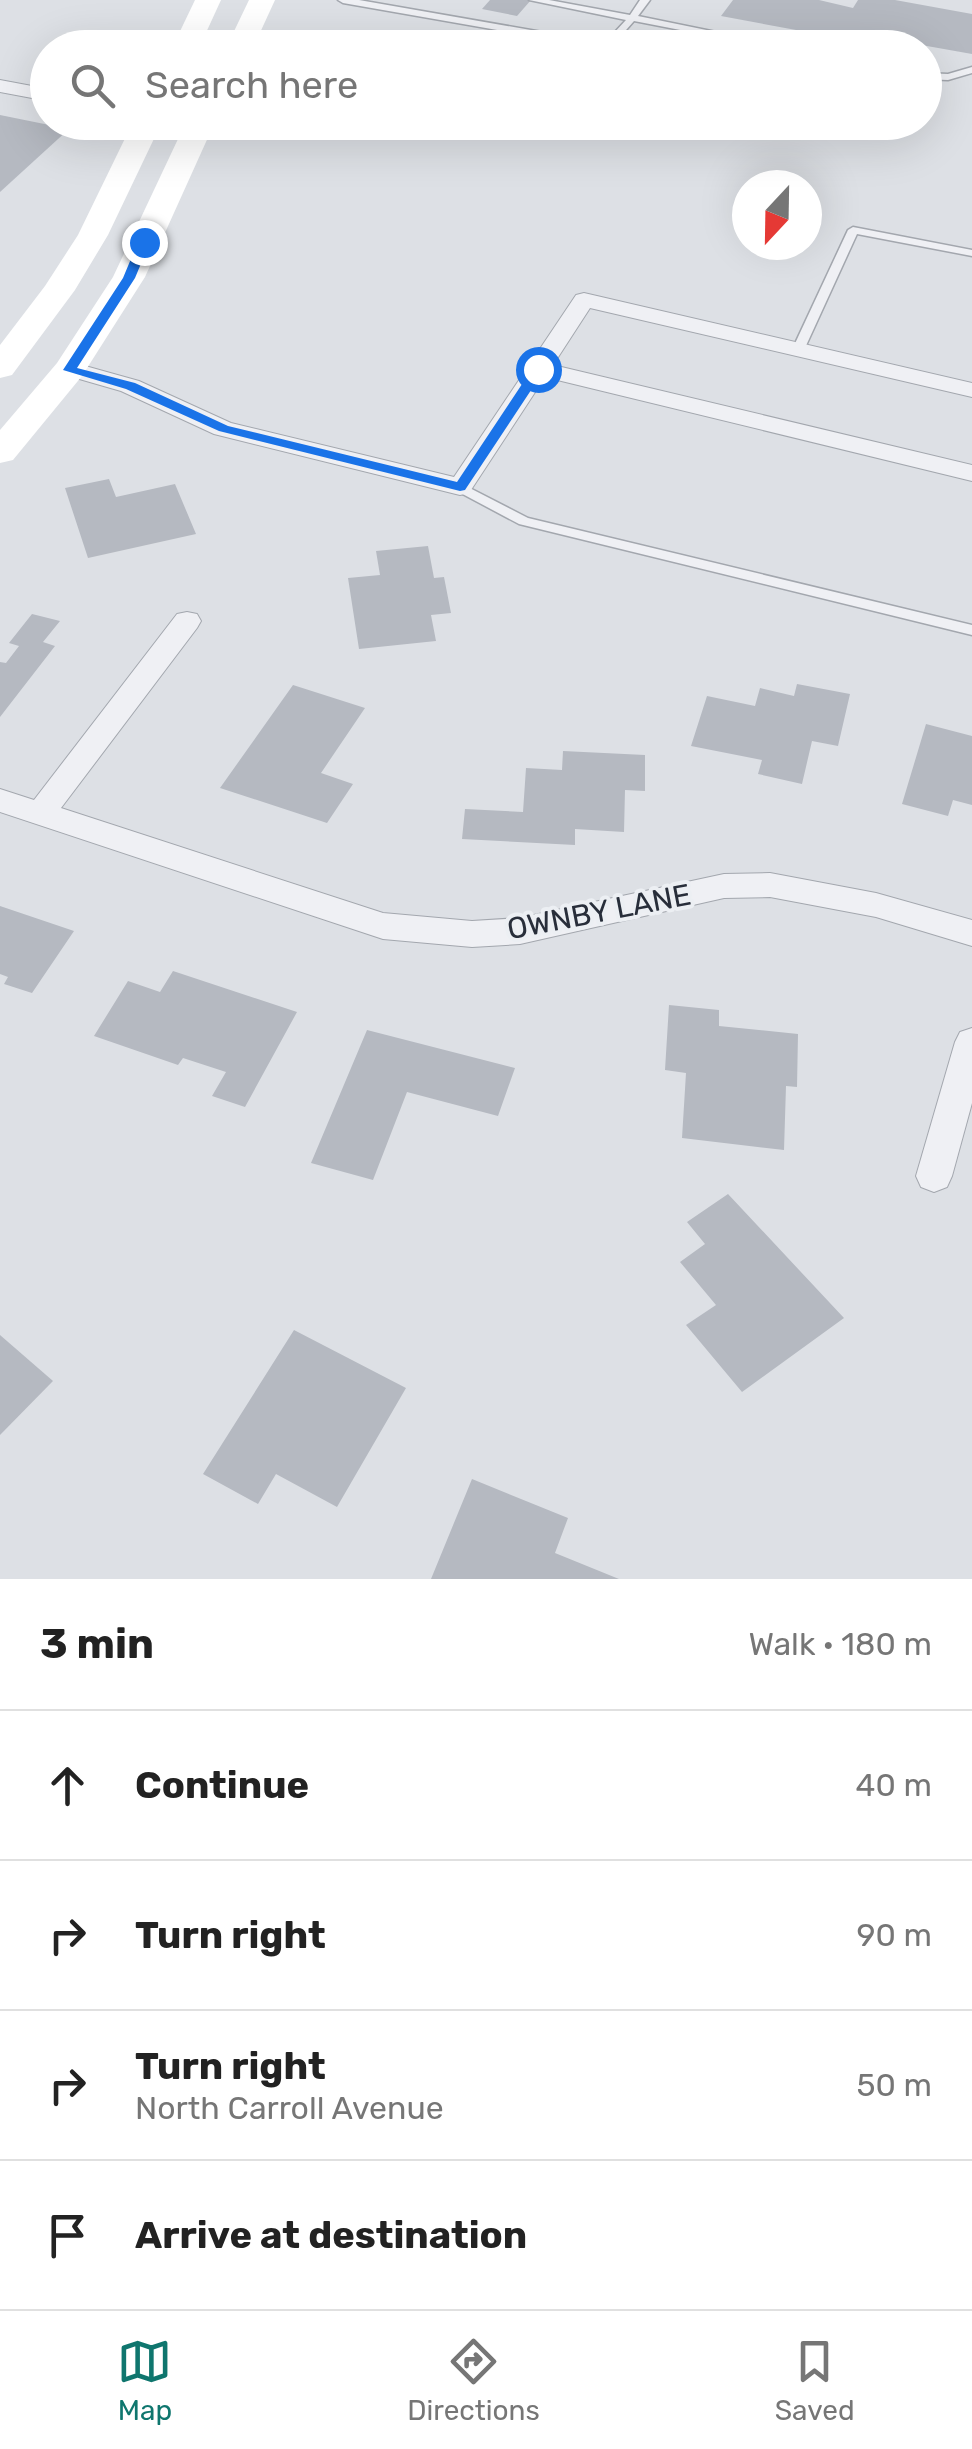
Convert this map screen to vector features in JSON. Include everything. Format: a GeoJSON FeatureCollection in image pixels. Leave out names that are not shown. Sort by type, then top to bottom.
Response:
{"type":"FeatureCollection","features":[{"type":"Feature","properties":{"kind":"main road"},"geometry":{"type":"LineString","coordinates":[[194,30],[208,0]]}},
{"type":"Feature","properties":{"kind":"main road"},"geometry":{"type":"LineString","coordinates":[[248,30],[262,0]]}},
{"type":"Feature","properties":{"kind":"main road"},"geometry":{"type":"LineString","coordinates":[[0,368],[59,290],[93,235],[139,140]]}},
{"type":"Feature","properties":{"kind":"main road"},"geometry":{"type":"LineString","coordinates":[[0,452],[70,370],[129,278],[191,140]]}},
{"type":"Feature","properties":{"kind":"street"},"geometry":{"type":"LineString","coordinates":[[0,86],[30,92]]}},
{"type":"Feature","properties":{"kind":"street"},"geometry":{"type":"LineString","coordinates":[[179,140],[180,162]]}},
{"type":"Feature","properties":{"kind":"street"},"geometry":{"type":"LineString","coordinates":[[70,370],[130,386],[224,428],[460,487],[584,300],[972,390]]}},
{"type":"Feature","properties":{"kind":"street"},"geometry":{"type":"LineString","coordinates":[[538,369],[972,473]]}},
{"type":"Feature","properties":{"kind":"street"},"geometry":{"type":"LineString","coordinates":[[40,813],[187,620]]}},
{"type":"Feature","properties":{"kind":"street","name":"OWNBY LANE"},"geometry":{"type":"LineString","coordinates":[[0,800],[383,926],[472,934],[520,931],[724,886],[770,885],[876,906],[972,933]]}},
{"type":"Feature","properties":{"kind":"street"},"geometry":{"type":"LineString","coordinates":[[934,1176],[972,1042]]}},
{"type":"Feature","properties":{"kind":"lane"},"geometry":{"type":"LineString","coordinates":[[343,0],[378,2],[521,30]]}},
{"type":"Feature","properties":{"kind":"lane"},"geometry":{"type":"LineString","coordinates":[[534,0],[696,30]]}},
{"type":"Feature","properties":{"kind":"lane"},"geometry":{"type":"LineString","coordinates":[[621,30],[646,0]]}},
{"type":"Feature","properties":{"kind":"lane"},"geometry":{"type":"LineString","coordinates":[[942,77],[972,70]]}},
{"type":"Feature","properties":{"kind":"lane"},"geometry":{"type":"LineString","coordinates":[[798,350],[853,230],[972,253]]}},
{"type":"Feature","properties":{"kind":"lane"},"geometry":{"type":"LineString","coordinates":[[460,487],[524,521],[972,630]]}},
{"type":"Feature","properties":{"kind":"building"},"geometry":{"type":"Polygon","coordinates":[[[490,0],[531,0],[517,16],[482,9],[490,0]]]}},
{"type":"Feature","properties":{"kind":"building"},"geometry":{"type":"Polygon","coordinates":[[[733,0],[819,0],[853,8],[858,0],[895,0],[972,14],[972,54],[942,49],[942,30],[796,30],[721,16],[733,0]]]}},
{"type":"Feature","properties":{"kind":"building"},"geometry":{"type":"Polygon","coordinates":[[[0,115],[30,121],[30,140],[57,140],[0,192],[0,115]]]}},
{"type":"Feature","properties":{"kind":"building"},"geometry":{"type":"Polygon","coordinates":[[[109,479],[116,497],[175,484],[196,534],[88,558],[65,488],[109,479]]]}},
{"type":"Feature","properties":{"kind":"building"},"geometry":{"type":"Polygon","coordinates":[[[428,546],[434,578],[444,577],[451,613],[431,615],[436,641],[359,649],[348,578],[380,575],[376,551],[428,546]]]}},
{"type":"Feature","properties":{"kind":"building"},"geometry":{"type":"Polygon","coordinates":[[[32,614],[60,621],[43,642],[55,646],[0,717],[0,662],[6,663],[19,646],[9,643],[32,614]]]}},
{"type":"Feature","properties":{"kind":"building"},"geometry":{"type":"Polygon","coordinates":[[[797,684],[850,694],[838,746],[812,741],[802,784],[758,774],[762,760],[691,746],[707,696],[755,706],[760,688],[794,696],[797,684]]]}},
{"type":"Feature","properties":{"kind":"building"},"geometry":{"type":"Polygon","coordinates":[[[293,685],[365,708],[321,773],[353,784],[327,823],[220,788],[293,685]]]}},
{"type":"Feature","properties":{"kind":"building"},"geometry":{"type":"Polygon","coordinates":[[[926,724],[972,736],[972,805],[953,800],[948,816],[902,804],[926,724]]]}},
{"type":"Feature","properties":{"kind":"building"},"geometry":{"type":"Polygon","coordinates":[[[563,751],[645,755],[645,791],[625,790],[624,832],[575,829],[575,845],[462,839],[465,809],[523,812],[526,768],[562,770],[563,751]]]}},
{"type":"Feature","properties":{"kind":"building"},"geometry":{"type":"Polygon","coordinates":[[[0,906],[74,931],[32,993],[4,984],[8,977],[0,974],[0,906]]]}},
{"type":"Feature","properties":{"kind":"building"},"geometry":{"type":"Polygon","coordinates":[[[173,971],[297,1012],[245,1107],[212,1096],[226,1072],[183,1058],[178,1065],[94,1036],[128,981],[160,992],[173,971]]]}},
{"type":"Feature","properties":{"kind":"building"},"geometry":{"type":"Polygon","coordinates":[[[669,1005],[719,1010],[719,1026],[798,1034],[797,1087],[786,1086],[784,1150],[682,1138],[686,1073],[665,1070],[669,1005]]]}},
{"type":"Feature","properties":{"kind":"building"},"geometry":{"type":"Polygon","coordinates":[[[367,1030],[515,1068],[498,1116],[407,1092],[373,1180],[311,1163],[367,1030]]]}},
{"type":"Feature","properties":{"kind":"building"},"geometry":{"type":"Polygon","coordinates":[[[728,1194],[844,1318],[742,1392],[686,1325],[716,1305],[680,1262],[705,1244],[687,1222],[728,1194]]]}},
{"type":"Feature","properties":{"kind":"building"},"geometry":{"type":"Polygon","coordinates":[[[294,1330],[406,1388],[337,1507],[276,1474],[258,1504],[203,1474],[294,1330]]]}},
{"type":"Feature","properties":{"kind":"building"},"geometry":{"type":"Polygon","coordinates":[[[0,1335],[53,1381],[0,1435],[0,1335]]]}},
{"type":"Feature","properties":{"kind":"building"},"geometry":{"type":"Polygon","coordinates":[[[472,1479],[568,1518],[555,1553],[619,1579],[431,1579],[472,1479]]]}},
{"type":"Feature","properties":{"kind":"route"},"geometry":{"type":"LineString","coordinates":[[144,242],[129,278],[70,370],[130,386],[224,428],[460,487],[538,369]]}}]}
